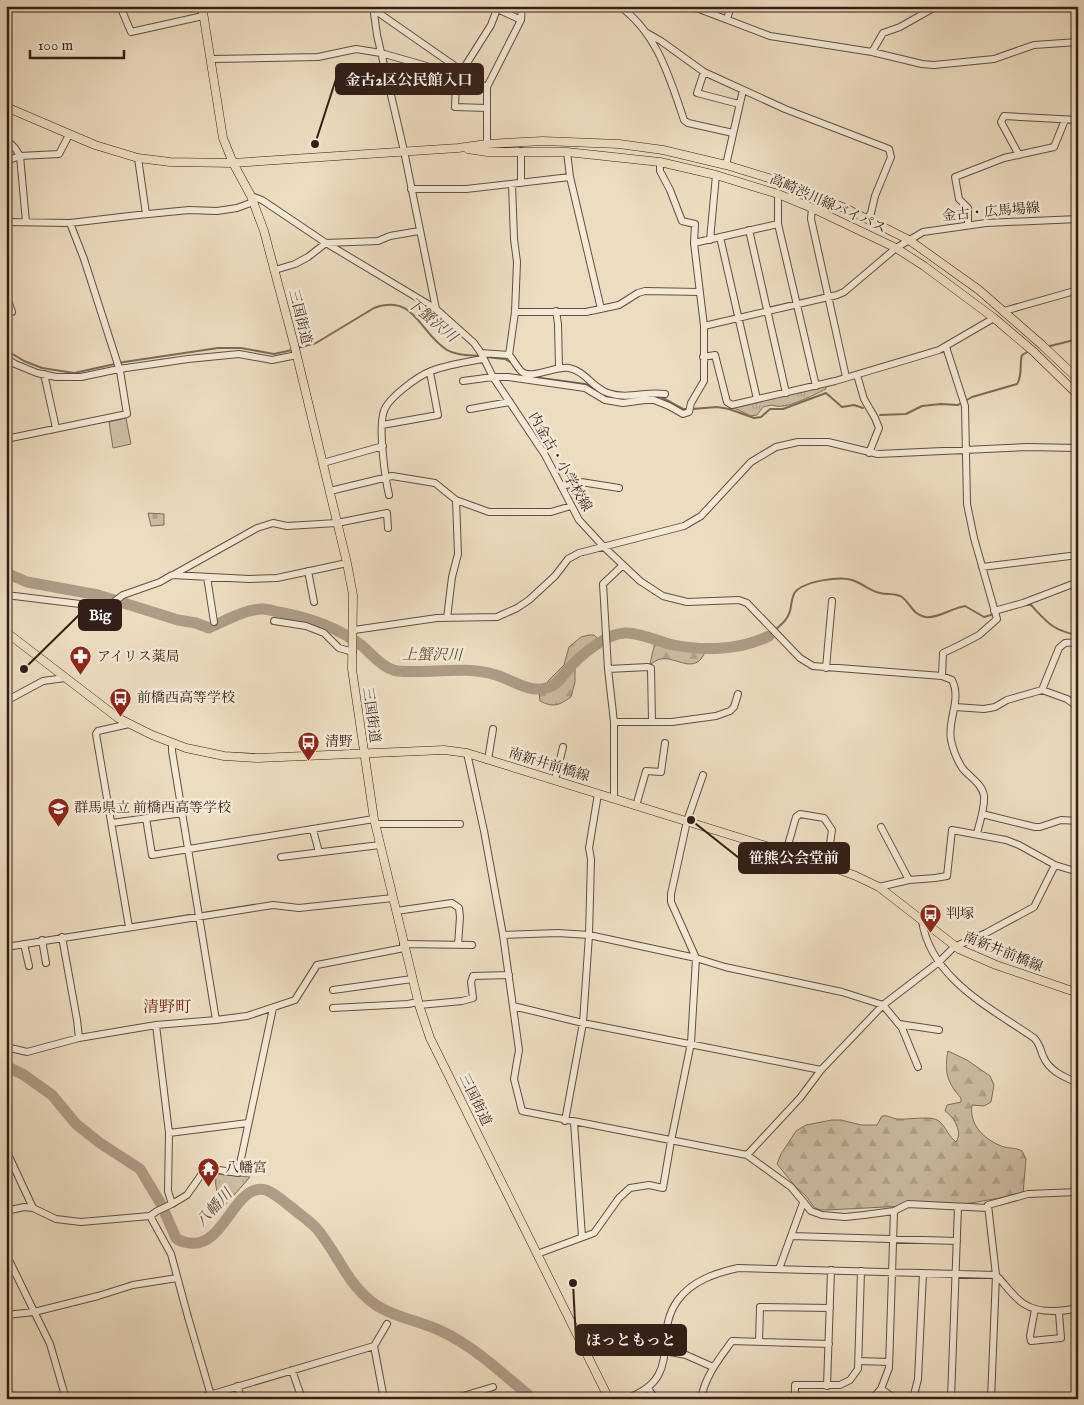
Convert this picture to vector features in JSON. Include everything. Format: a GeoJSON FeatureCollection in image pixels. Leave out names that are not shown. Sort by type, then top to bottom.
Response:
{"type":"FeatureCollection","features":[{"type":"Feature","properties":{"kind":"main road","name":"三国街道"},"geometry":{"type":"LineString","coordinates":[[202,6],[223,138],[233,163],[252,199],[264,231],[297,355],[347,563],[353,595],[354,633],[352,669],[364,753],[380,845],[418,1003],[430,1038],[609,1399]]}},
{"type":"Feature","properties":{"kind":"main road","name":"高崎渋川線バイパス"},"geometry":{"type":"LineString","coordinates":[[6,102],[34,120]]}},
{"type":"Feature","properties":{"kind":"main road","name":"高崎渋川線バイパス"},"geometry":{"type":"LineString","coordinates":[[6,107],[95,146],[138,158],[170,162],[233,163],[458,148],[487,144],[565,141],[619,144],[663,150],[726,165],[785,183],[867,219],[909,240],[979,290],[1078,379]]}},
{"type":"Feature","properties":{"kind":"main road","name":"高崎渋川線バイパス"},"geometry":{"type":"LineString","coordinates":[[458,148],[487,152],[567,152],[660,162],[716,175],[778,194],[896,248],[924,266],[994,318],[1034,352],[1078,395]]}},
{"type":"Feature","properties":{"kind":"main road","name":"南新井前橋線"},"geometry":{"type":"LineString","coordinates":[[6,632],[107,710],[129,724],[172,743],[204,752],[241,758],[444,750],[467,753],[786,852],[856,876],[878,887],[954,947],[996,965],[1078,993]]}},
{"type":"Feature","properties":{"kind":"street"},"geometry":{"type":"LineString","coordinates":[[120,6],[131,32],[203,16]]}},
{"type":"Feature","properties":{"kind":"street"},"geometry":{"type":"LineString","coordinates":[[487,144],[488,88],[521,20],[522,6]]}},
{"type":"Feature","properties":{"kind":"street"},"geometry":{"type":"LineString","coordinates":[[619,6],[647,33],[675,93],[684,120],[688,123],[733,133]]}},
{"type":"Feature","properties":{"kind":"street"},"geometry":{"type":"LineString","coordinates":[[686,6],[699,9],[770,36],[872,52],[922,64],[934,65],[994,59],[1028,47],[1078,42]]}},
{"type":"Feature","properties":{"kind":"street"},"geometry":{"type":"LineString","coordinates":[[727,19],[731,6]]}},
{"type":"Feature","properties":{"kind":"street"},"geometry":{"type":"LineString","coordinates":[[872,52],[883,33],[900,27],[937,6]]}},
{"type":"Feature","properties":{"kind":"street"},"geometry":{"type":"LineString","coordinates":[[374,8],[461,73],[488,88]]}},
{"type":"Feature","properties":{"kind":"street"},"geometry":{"type":"LineString","coordinates":[[374,8],[381,53],[404,151],[436,308]]}},
{"type":"Feature","properties":{"kind":"street"},"geometry":{"type":"LineString","coordinates":[[487,108],[455,107],[456,81],[491,26],[494,8],[521,20]]}},
{"type":"Feature","properties":{"kind":"street"},"geometry":{"type":"LineString","coordinates":[[647,33],[704,72],[815,121],[889,149],[891,157],[875,196],[871,213],[867,219]]}},
{"type":"Feature","properties":{"kind":"street"},"geometry":{"type":"LineString","coordinates":[[211,59],[318,57],[356,49],[381,53],[461,73]]}},
{"type":"Feature","properties":{"kind":"street"},"geometry":{"type":"LineString","coordinates":[[704,72],[697,93],[740,104]]}},
{"type":"Feature","properties":{"kind":"street"},"geometry":{"type":"LineString","coordinates":[[726,165],[743,90]]}},
{"type":"Feature","properties":{"kind":"street"},"geometry":{"type":"LineString","coordinates":[[1019,155],[1001,122],[1004,116],[1078,120]]}},
{"type":"Feature","properties":{"kind":"street"},"geometry":{"type":"LineString","coordinates":[[968,225],[968,208],[959,199],[955,176],[1004,158],[1054,147],[1065,120]]}},
{"type":"Feature","properties":{"kind":"street"},"geometry":{"type":"LineString","coordinates":[[6,161],[20,156],[59,154],[69,135]]}},
{"type":"Feature","properties":{"kind":"street"},"geometry":{"type":"LineString","coordinates":[[6,139],[20,156],[26,222]]}},
{"type":"Feature","properties":{"kind":"street"},"geometry":{"type":"LineString","coordinates":[[521,151],[521,183]]}},
{"type":"Feature","properties":{"kind":"street"},"geometry":{"type":"LineString","coordinates":[[567,152],[570,177],[601,309]]}},
{"type":"Feature","properties":{"kind":"street"},"geometry":{"type":"LineString","coordinates":[[138,158],[146,214]]}},
{"type":"Feature","properties":{"kind":"street"},"geometry":{"type":"LineString","coordinates":[[463,381],[493,376],[508,377],[585,388],[601,398],[620,403],[654,400],[683,414],[689,412],[691,402],[704,381],[704,326],[694,243],[695,224],[682,221],[660,170],[660,162]]}},
{"type":"Feature","properties":{"kind":"street"},"geometry":{"type":"LineString","coordinates":[[710,240],[716,175]]}},
{"type":"Feature","properties":{"kind":"street"},"geometry":{"type":"LineString","coordinates":[[411,189],[457,190],[570,177]]}},
{"type":"Feature","properties":{"kind":"street"},"geometry":{"type":"LineString","coordinates":[[512,184],[514,239],[517,262],[515,312],[509,355],[520,370],[525,373],[534,374],[559,367],[575,370],[603,391],[619,396],[631,397],[655,393],[665,394]]}},
{"type":"Feature","properties":{"kind":"street"},"geometry":{"type":"LineString","coordinates":[[778,194],[778,224],[816,386]]}},
{"type":"Feature","properties":{"kind":"street"},"geometry":{"type":"LineString","coordinates":[[6,222],[70,223],[189,210],[217,211],[237,208],[252,199]]}},
{"type":"Feature","properties":{"kind":"street","name":"内金古・小学校線"},"geometry":{"type":"LineString","coordinates":[[252,199],[262,200],[326,243],[436,308],[440,314],[474,343],[493,376],[545,455],[584,526],[650,589],[673,600],[687,602],[738,600],[747,603],[804,662],[813,666],[942,676]]}},
{"type":"Feature","properties":{"kind":"street"},"geometry":{"type":"LineString","coordinates":[[812,208],[811,219],[846,377]]}},
{"type":"Feature","properties":{"kind":"street","name":"金古・広馬場線"},"geometry":{"type":"LineString","coordinates":[[704,326],[844,292],[896,248],[923,232],[986,223],[1078,219]]}},
{"type":"Feature","properties":{"kind":"street"},"geometry":{"type":"LineString","coordinates":[[6,439],[127,414],[119,369],[84,259],[70,223]]}},
{"type":"Feature","properties":{"kind":"street"},"geometry":{"type":"LineString","coordinates":[[694,243],[778,224]]}},
{"type":"Feature","properties":{"kind":"street"},"geometry":{"type":"LineString","coordinates":[[749,230],[786,392]]}},
{"type":"Feature","properties":{"kind":"street"},"geometry":{"type":"LineString","coordinates":[[275,270],[295,264],[326,243],[378,241],[390,236],[419,231]]}},
{"type":"Feature","properties":{"kind":"street"},"geometry":{"type":"LineString","coordinates":[[720,237],[757,400]]}},
{"type":"Feature","properties":{"kind":"street"},"geometry":{"type":"LineString","coordinates":[[1004,311],[1078,290]]}},
{"type":"Feature","properties":{"kind":"street"},"geometry":{"type":"LineString","coordinates":[[515,312],[586,312],[619,305],[638,293],[645,291],[700,292]]}},
{"type":"Feature","properties":{"kind":"street"},"geometry":{"type":"LineString","coordinates":[[6,294],[12,312]]}},
{"type":"Feature","properties":{"kind":"street"},"geometry":{"type":"LineString","coordinates":[[556,311],[559,367]]}},
{"type":"Feature","properties":{"kind":"street"},"geometry":{"type":"LineString","coordinates":[[703,357],[716,355],[727,402],[732,405],[857,375],[946,346],[994,318]]}},
{"type":"Feature","properties":{"kind":"street"},"geometry":{"type":"LineString","coordinates":[[946,346],[965,406],[967,504],[997,620],[979,635],[960,646],[943,652],[942,676],[952,680],[954,685],[955,707],[951,722],[951,740],[964,769],[980,786],[984,794],[977,834]]}},
{"type":"Feature","properties":{"kind":"street"},"geometry":{"type":"LineString","coordinates":[[6,358],[15,364],[44,374],[56,377],[81,377],[119,369],[188,359],[239,354],[272,360],[297,355]]}},
{"type":"Feature","properties":{"kind":"street"},"geometry":{"type":"LineString","coordinates":[[389,495],[384,477],[382,424],[385,408],[400,392],[430,372],[482,356],[509,355]]}},
{"type":"Feature","properties":{"kind":"street"},"geometry":{"type":"LineString","coordinates":[[382,424],[438,415],[430,372]]}},
{"type":"Feature","properties":{"kind":"street"},"geometry":{"type":"LineString","coordinates":[[44,374],[56,428]]}},
{"type":"Feature","properties":{"kind":"street"},"geometry":{"type":"LineString","coordinates":[[857,375],[864,399],[875,418],[878,428],[869,453]]}},
{"type":"Feature","properties":{"kind":"street"},"geometry":{"type":"LineString","coordinates":[[470,409],[510,402]]}},
{"type":"Feature","properties":{"kind":"street"},"geometry":{"type":"LineString","coordinates":[[354,633],[436,618],[497,617],[517,608],[555,576],[568,559],[579,553],[684,526],[695,520],[701,516],[745,467],[776,447],[798,442],[817,441],[878,454],[1027,447],[1078,448]]}},
{"type":"Feature","properties":{"kind":"street"},"geometry":{"type":"LineString","coordinates":[[323,463],[383,446]]}},
{"type":"Feature","properties":{"kind":"street"},"geometry":{"type":"LineString","coordinates":[[330,491],[392,476],[435,483],[456,500],[493,512],[550,512],[572,506]]}},
{"type":"Feature","properties":{"kind":"street"},"geometry":{"type":"LineString","coordinates":[[561,486],[581,482],[619,488]]}},
{"type":"Feature","properties":{"kind":"street"},"geometry":{"type":"LineString","coordinates":[[447,618],[452,577],[458,554],[456,500]]}},
{"type":"Feature","properties":{"kind":"street"},"geometry":{"type":"LineString","coordinates":[[6,595],[80,604],[110,605],[123,595],[160,582],[257,528],[273,523],[287,526],[337,523],[386,512],[388,528]]}},
{"type":"Feature","properties":{"kind":"street"},"geometry":{"type":"LineString","coordinates":[[982,567],[1078,555]]}},
{"type":"Feature","properties":{"kind":"street"},"geometry":{"type":"LineString","coordinates":[[172,575],[249,579],[277,578],[347,563]]}},
{"type":"Feature","properties":{"kind":"street"},"geometry":{"type":"LineString","coordinates":[[614,799],[614,722],[608,669],[603,584],[623,565]]}},
{"type":"Feature","properties":{"kind":"street"},"geometry":{"type":"LineString","coordinates":[[308,571],[314,602]]}},
{"type":"Feature","properties":{"kind":"street"},"geometry":{"type":"LineString","coordinates":[[207,577],[214,622]]}},
{"type":"Feature","properties":{"kind":"street"},"geometry":{"type":"LineString","coordinates":[[994,611],[1023,603],[1078,582]]}},
{"type":"Feature","properties":{"kind":"street"},"geometry":{"type":"LineString","coordinates":[[826,668],[832,601]]}},
{"type":"Feature","properties":{"kind":"street"},"geometry":{"type":"LineString","coordinates":[[274,620],[306,626],[324,633],[339,648],[353,649]]}},
{"type":"Feature","properties":{"kind":"street"},"geometry":{"type":"LineString","coordinates":[[1042,690],[1058,648],[1065,643],[1078,642]]}},
{"type":"Feature","properties":{"kind":"street"},"geometry":{"type":"LineString","coordinates":[[608,669],[651,668],[652,721]]}},
{"type":"Feature","properties":{"kind":"street"},"geometry":{"type":"LineString","coordinates":[[6,701],[43,681],[65,678]]}},
{"type":"Feature","properties":{"kind":"street"},"geometry":{"type":"LineString","coordinates":[[955,707],[984,710],[1007,700],[1042,690],[1067,699],[1078,707]]}},
{"type":"Feature","properties":{"kind":"street"},"geometry":{"type":"LineString","coordinates":[[614,722],[682,721],[716,716],[730,711],[734,707],[738,694]]}},
{"type":"Feature","properties":{"kind":"street"},"geometry":{"type":"LineString","coordinates":[[129,724],[98,731],[96,734],[129,927]]}},
{"type":"Feature","properties":{"kind":"street"},"geometry":{"type":"LineString","coordinates":[[488,760],[492,729]]}},
{"type":"Feature","properties":{"kind":"street"},"geometry":{"type":"LineString","coordinates":[[172,743],[216,1020]]}},
{"type":"Feature","properties":{"kind":"street"},"geometry":{"type":"LineString","coordinates":[[636,806],[646,771],[661,772],[664,743]]}},
{"type":"Feature","properties":{"kind":"street"},"geometry":{"type":"LineString","coordinates":[[555,780],[563,747]]}},
{"type":"Feature","properties":{"kind":"street"},"geometry":{"type":"LineString","coordinates":[[467,753],[484,831],[509,974],[519,1050],[514,1079],[522,1111],[565,1121],[747,1155],[791,1186],[811,1211],[829,1215],[845,1217],[894,1211],[908,1204],[988,1208]]}},
{"type":"Feature","properties":{"kind":"street"},"geometry":{"type":"LineString","coordinates":[[537,1254],[594,1233],[619,1198],[630,1188],[649,1185],[663,1188],[670,1141],[690,1043],[696,958],[671,902],[671,894],[688,822],[703,775]]}},
{"type":"Feature","properties":{"kind":"street"},"geometry":{"type":"LineString","coordinates":[[565,1121],[583,1023],[589,935],[591,860],[589,848],[598,794]]}},
{"type":"Feature","properties":{"kind":"street"},"geometry":{"type":"LineString","coordinates":[[112,823],[183,813]]}},
{"type":"Feature","properties":{"kind":"street"},"geometry":{"type":"LineString","coordinates":[[786,852],[796,817],[800,814],[824,818],[832,830],[827,865]]}},
{"type":"Feature","properties":{"kind":"street"},"geometry":{"type":"LineString","coordinates":[[982,814],[1035,827],[1061,820],[1078,821]]}},
{"type":"Feature","properties":{"kind":"street"},"geometry":{"type":"LineString","coordinates":[[146,818],[152,855],[375,821],[460,824]]}},
{"type":"Feature","properties":{"kind":"street"},"geometry":{"type":"LineString","coordinates":[[881,827],[909,880]]}},
{"type":"Feature","properties":{"kind":"street"},"geometry":{"type":"LineString","coordinates":[[313,830],[319,852]]}},
{"type":"Feature","properties":{"kind":"street"},"geometry":{"type":"LineString","coordinates":[[878,887],[909,880],[947,876],[952,830],[1019,844],[1055,865],[1078,872]]}},
{"type":"Feature","properties":{"kind":"street"},"geometry":{"type":"LineString","coordinates":[[281,856],[380,845]]}},
{"type":"Feature","properties":{"kind":"street"},"geometry":{"type":"LineString","coordinates":[[747,1155],[800,1098],[821,1070],[884,1005],[954,947],[986,934],[1034,907],[1055,865]]}},
{"type":"Feature","properties":{"kind":"street"},"geometry":{"type":"LineString","coordinates":[[6,947],[273,905],[299,908],[393,898]]}},
{"type":"Feature","properties":{"kind":"street"},"geometry":{"type":"LineString","coordinates":[[396,911],[452,903],[458,908],[460,917],[458,945]]}},
{"type":"Feature","properties":{"kind":"street"},"geometry":{"type":"LineString","coordinates":[[922,921],[924,933],[938,962],[958,986],[1034,1038],[1040,1045],[1043,1057],[1049,1066],[1057,1073],[1078,1084]]}},
{"type":"Feature","properties":{"kind":"street"},"geometry":{"type":"LineString","coordinates":[[503,935],[558,933],[589,935],[842,992],[884,1005],[899,1024],[918,1068]]}},
{"type":"Feature","properties":{"kind":"street"},"geometry":{"type":"LineString","coordinates":[[62,937],[79,1038]]}},
{"type":"Feature","properties":{"kind":"street"},"geometry":{"type":"LineString","coordinates":[[42,940],[46,963]]}},
{"type":"Feature","properties":{"kind":"street"},"geometry":{"type":"LineString","coordinates":[[24,944],[29,966]]}},
{"type":"Feature","properties":{"kind":"street"},"geometry":{"type":"LineString","coordinates":[[6,1047],[27,1052],[79,1038],[156,1025],[247,1016],[295,1000],[317,965],[404,946],[472,945]]}},
{"type":"Feature","properties":{"kind":"street"},"geometry":{"type":"LineString","coordinates":[[333,1008],[462,1001],[474,998],[471,982],[473,976],[509,974]]}},
{"type":"Feature","properties":{"kind":"street"},"geometry":{"type":"LineString","coordinates":[[334,990],[412,979]]}},
{"type":"Feature","properties":{"kind":"street"},"geometry":{"type":"LineString","coordinates":[[513,1006],[583,1023],[821,1070]]}},
{"type":"Feature","properties":{"kind":"street"},"geometry":{"type":"LineString","coordinates":[[6,1211],[24,1207],[33,1208],[56,1219],[81,1222],[150,1216],[187,1195],[206,1168],[238,1173],[273,1008]]}},
{"type":"Feature","properties":{"kind":"street"},"geometry":{"type":"LineString","coordinates":[[899,1024],[939,1030]]}},
{"type":"Feature","properties":{"kind":"street"},"geometry":{"type":"LineString","coordinates":[[156,1025],[169,1133],[168,1191],[170,1206]]}},
{"type":"Feature","properties":{"kind":"street"},"geometry":{"type":"LineString","coordinates":[[169,1133],[248,1122]]}},
{"type":"Feature","properties":{"kind":"street"},"geometry":{"type":"LineString","coordinates":[[574,1122],[582,1237]]}},
{"type":"Feature","properties":{"kind":"street"},"geometry":{"type":"LineString","coordinates":[[6,1150],[33,1208]]}},
{"type":"Feature","properties":{"kind":"street"},"geometry":{"type":"LineString","coordinates":[[991,1399],[996,1275],[988,1205],[1028,1194],[1078,1192]]}},
{"type":"Feature","properties":{"kind":"street"},"geometry":{"type":"LineString","coordinates":[[779,1269],[803,1203]]}},
{"type":"Feature","properties":{"kind":"street"},"geometry":{"type":"LineString","coordinates":[[951,1399],[958,1207]]}},
{"type":"Feature","properties":{"kind":"street"},"geometry":{"type":"LineString","coordinates":[[872,1399],[881,1389],[889,1368],[894,1211]]}},
{"type":"Feature","properties":{"kind":"street"},"geometry":{"type":"LineString","coordinates":[[150,1216],[171,1254],[212,1396]]}},
{"type":"Feature","properties":{"kind":"street"},"geometry":{"type":"LineString","coordinates":[[791,1236],[957,1241]]}},
{"type":"Feature","properties":{"kind":"street"},"geometry":{"type":"LineString","coordinates":[[6,1254],[50,1344],[66,1399]]}},
{"type":"Feature","properties":{"kind":"street"},"geometry":{"type":"LineString","coordinates":[[625,1399],[638,1397],[653,1383],[662,1369],[668,1326],[671,1313],[677,1301],[694,1285],[707,1277],[738,1268],[996,1275],[1023,1304],[1035,1309],[1059,1313],[1078,1308]]}},
{"type":"Feature","properties":{"kind":"street"},"geometry":{"type":"LineString","coordinates":[[827,1386],[831,1270]]}},
{"type":"Feature","properties":{"kind":"street"},"geometry":{"type":"LineString","coordinates":[[795,1399],[795,1385],[840,1385],[850,1380],[858,1369],[861,1271]]}},
{"type":"Feature","properties":{"kind":"street"},"geometry":{"type":"LineString","coordinates":[[915,1398],[918,1380],[923,1273]]}},
{"type":"Feature","properties":{"kind":"street"},"geometry":{"type":"LineString","coordinates":[[6,1314],[34,1312],[133,1285],[177,1278]]}},
{"type":"Feature","properties":{"kind":"street"},"geometry":{"type":"LineString","coordinates":[[759,1342],[760,1307],[830,1308]]}},
{"type":"Feature","properties":{"kind":"street"},"geometry":{"type":"LineString","coordinates":[[1035,1309],[1030,1336],[1031,1341],[1061,1338],[1059,1313]]}},
{"type":"Feature","properties":{"kind":"street"},"geometry":{"type":"LineString","coordinates":[[384,1399],[374,1346],[387,1324]]}},
{"type":"Feature","properties":{"kind":"street"},"geometry":{"type":"LineString","coordinates":[[701,1399],[703,1388],[713,1366],[732,1341],[829,1344]]}},
{"type":"Feature","properties":{"kind":"street"},"geometry":{"type":"LineString","coordinates":[[196,1399],[212,1396],[237,1386],[374,1346]]}},
{"type":"Feature","properties":{"kind":"street"},"geometry":{"type":"LineString","coordinates":[[665,1351],[686,1355],[713,1366]]}},
{"type":"Feature","properties":{"kind":"street"},"geometry":{"type":"LineString","coordinates":[[859,1361],[889,1362]]}},
{"type":"Feature","properties":{"kind":"street"},"geometry":{"type":"LineString","coordinates":[[292,1370],[302,1399]]}},
{"type":"Feature","properties":{"kind":"street"},"geometry":{"type":"LineString","coordinates":[[237,1386],[242,1399]]}},
{"type":"Feature","properties":{"kind":"street"},"geometry":{"type":"LineString","coordinates":[[454,1399],[466,1397],[493,1387]]}},
{"type":"Feature","properties":{"kind":"street"},"geometry":{"type":"LineString","coordinates":[[648,1388],[655,1399]]}},
{"type":"Feature","properties":{"kind":"street"},"geometry":{"type":"LineString","coordinates":[[881,1389],[896,1399]]}},
{"type":"Feature","properties":{"kind":"green space"},"geometry":{"type":"Polygon","coordinates":[[[826,386],[826,389],[791,404],[763,407],[757,415],[751,416],[732,407],[826,386]]]}},
{"type":"Feature","properties":{"kind":"green space"},"geometry":{"type":"Polygon","coordinates":[[[126,418],[131,444],[113,448],[109,422],[126,418]]]}},
{"type":"Feature","properties":{"kind":"green space"},"geometry":{"type":"Polygon","coordinates":[[[148,513],[164,514],[164,525],[151,526],[148,513]]]}},
{"type":"Feature","properties":{"kind":"green space"},"geometry":{"type":"Polygon","coordinates":[[[594,635],[597,638],[552,682],[547,684],[564,665],[569,647],[581,637],[594,635]]]}},
{"type":"Feature","properties":{"kind":"green space"},"geometry":{"type":"Polygon","coordinates":[[[655,642],[675,649],[705,652],[696,663],[691,664],[660,659],[650,664],[655,642]]]}},
{"type":"Feature","properties":{"kind":"green space"},"geometry":{"type":"Polygon","coordinates":[[[575,669],[575,682],[571,697],[556,705],[540,701],[539,692],[551,690],[575,669]]]}},
{"type":"Feature","properties":{"kind":"green space"},"geometry":{"type":"Polygon","coordinates":[[[948,1051],[967,1060],[990,1076],[994,1085],[991,1102],[984,1106],[972,1105],[973,1118],[978,1130],[993,1142],[1022,1151],[1026,1159],[1023,1194],[965,1204],[935,1203],[827,1210],[820,1210],[814,1207],[777,1164],[781,1154],[796,1131],[806,1125],[841,1120],[861,1125],[877,1125],[882,1116],[897,1119],[931,1118],[939,1121],[956,1142],[958,1129],[952,1117],[945,1111],[947,1105],[961,1102],[961,1098],[948,1076],[946,1065],[948,1051]]]}},
{"type":"Feature","properties":{"kind":"green space"},"geometry":{"type":"Polygon","coordinates":[[[214,1174],[250,1177],[220,1211],[214,1174]]]}},
{"type":"Feature","properties":{"kind":"waterway","name":"下蟹沢川"},"geometry":{"type":"LineString","coordinates":[[297,348],[316,343],[374,308],[388,305],[399,306],[408,310],[438,343],[447,350],[459,354],[481,356]]}},
{"type":"Feature","properties":{"kind":"waterway","name":"下蟹沢川"},"geometry":{"type":"LineString","coordinates":[[1046,347],[1078,339]]}},
{"type":"Feature","properties":{"kind":"waterway","name":"下蟹沢川"},"geometry":{"type":"LineString","coordinates":[[6,350],[24,361],[42,368],[74,373],[124,362],[218,348],[241,348],[274,354],[292,350]]}},
{"type":"Feature","properties":{"kind":"waterway","name":"下蟹沢川"},"geometry":{"type":"LineString","coordinates":[[880,415],[906,414],[922,406],[958,405],[972,397],[1017,384],[1020,377],[1022,355],[1029,351]]}},
{"type":"Feature","properties":{"kind":"waterway","name":"下蟹沢川"},"geometry":{"type":"LineString","coordinates":[[486,357],[505,359],[512,363]]}},
{"type":"Feature","properties":{"kind":"waterway","name":"下蟹沢川"},"geometry":{"type":"LineString","coordinates":[[533,377],[585,384],[592,386],[603,396],[617,399]]}},
{"type":"Feature","properties":{"kind":"waterway","name":"下蟹沢川"},"geometry":{"type":"LineString","coordinates":[[692,409],[717,407],[729,409],[754,418],[761,417],[770,409],[783,409],[826,393],[842,407],[854,405],[863,408]]}},
{"type":"Feature","properties":{"kind":"waterway","name":"下蟹沢川"},"geometry":{"type":"LineString","coordinates":[[661,397],[683,409],[687,409]]}},
{"type":"Feature","properties":{"kind":"waterway","name":"上蟹沢川"},"geometry":{"type":"LineString","coordinates":[[6,573],[27,582],[98,595],[209,628],[249,611],[267,609],[311,620],[342,633],[393,670],[410,672],[459,670],[484,672],[533,689],[552,686],[594,646],[620,633],[649,637],[669,644],[694,648],[733,647],[745,645],[769,636]]}},
{"type":"Feature","properties":{"kind":"waterway"},"geometry":{"type":"LineString","coordinates":[[776,629],[788,616],[797,590],[808,584],[832,579],[852,580],[876,592],[900,596],[917,614],[925,617],[965,606],[984,617],[1012,609]]}},
{"type":"Feature","properties":{"kind":"waterway"},"geometry":{"type":"LineString","coordinates":[[1026,605],[1031,605],[1046,621],[1056,628],[1078,635]]}},
{"type":"Feature","properties":{"kind":"waterway","name":"上蟹沢川"},"geometry":{"type":"LineString","coordinates":[[769,636],[773,632]]}},
{"type":"Feature","properties":{"kind":"waterway","name":"八幡川"},"geometry":{"type":"LineString","coordinates":[[6,1066],[24,1075],[52,1095],[76,1124],[100,1143],[140,1169],[161,1204],[176,1238],[182,1242],[202,1242],[212,1236],[246,1196],[255,1190],[269,1191],[317,1229],[352,1281],[374,1304],[453,1337],[489,1362],[533,1399]]}},
{"type":"Feature","properties":{"kind":"place","name":"金古2区公民館入口"},"geometry":{"type":"Point","coordinates":[315,144]}},
{"type":"Feature","properties":{"kind":"place","name":"Big"},"geometry":{"type":"Point","coordinates":[24,669]}},
{"type":"Feature","properties":{"kind":"place","name":"アイリス薬局"},"geometry":{"type":"Point","coordinates":[81,676]}},
{"type":"Feature","properties":{"kind":"place","name":"前橋西高等学校"},"geometry":{"type":"Point","coordinates":[121,717]}},
{"type":"Feature","properties":{"kind":"place","name":"清野"},"geometry":{"type":"Point","coordinates":[309,761]}},
{"type":"Feature","properties":{"kind":"place","name":"笹熊公会堂前"},"geometry":{"type":"Point","coordinates":[691,820]}},
{"type":"Feature","properties":{"kind":"place","name":"群馬県立 前橋西高等学校"},"geometry":{"type":"Point","coordinates":[58,827]}},
{"type":"Feature","properties":{"kind":"place","name":"判塚"},"geometry":{"type":"Point","coordinates":[930,933]}},
{"type":"Feature","properties":{"kind":"place","name":"八幡宮"},"geometry":{"type":"Point","coordinates":[209,1187]}},
{"type":"Feature","properties":{"kind":"place","name":"ほっともっと"},"geometry":{"type":"Point","coordinates":[573,1283]}},
{"type":"Feature","properties":{"kind":"district","name":"清野町"},"geometry":{"type":"Point","coordinates":[167,1008]}}]}
